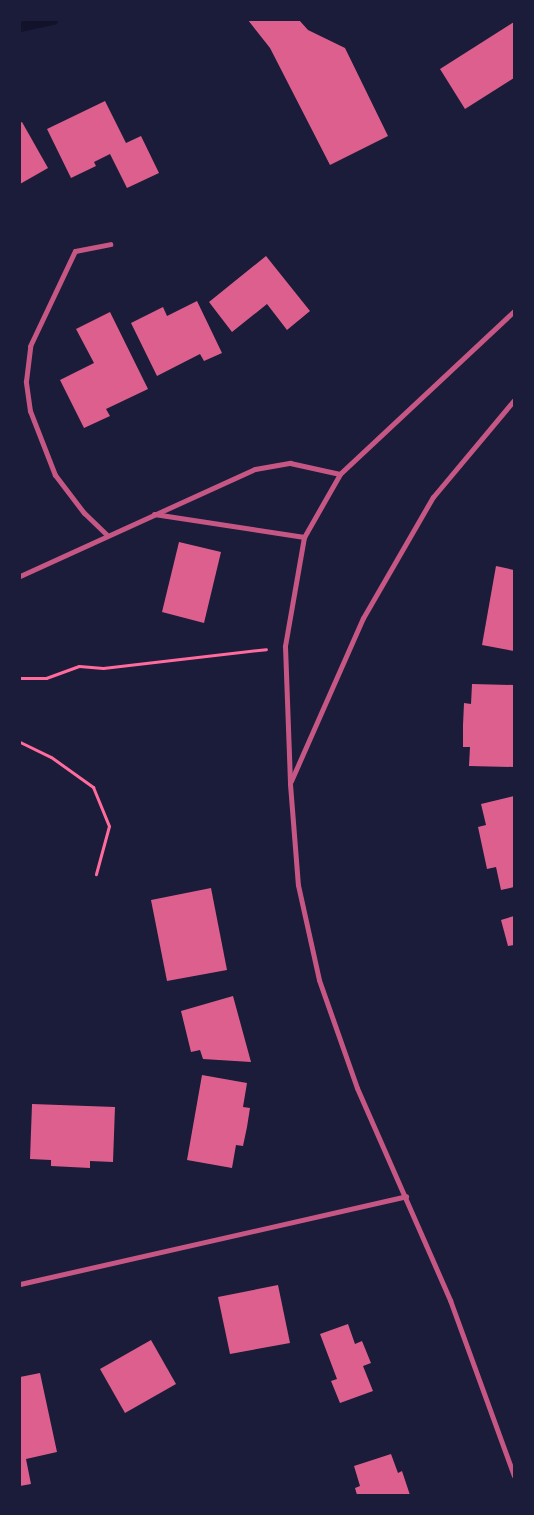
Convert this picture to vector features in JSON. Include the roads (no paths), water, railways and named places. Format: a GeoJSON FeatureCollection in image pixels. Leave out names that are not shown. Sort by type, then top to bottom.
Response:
{"type":"FeatureCollection","features":[{"type":"Feature","properties":{"kind":"street"},"geometry":{"type":"LineString","coordinates":[[107,535],[84,513],[55,475],[30,411],[26,381],[30,346],[75,251],[110,244]]}},
{"type":"Feature","properties":{"kind":"street"},"geometry":{"type":"LineString","coordinates":[[514,311],[340,474],[304,537],[285,646],[290,784],[298,885],[320,980],[357,1088],[450,1300],[514,1476]]}},
{"type":"Feature","properties":{"kind":"street"},"geometry":{"type":"LineString","coordinates":[[290,784],[363,618],[433,497],[514,400]]}},
{"type":"Feature","properties":{"kind":"street"},"geometry":{"type":"LineString","coordinates":[[20,576],[254,469],[290,463],[340,474]]}},
{"type":"Feature","properties":{"kind":"street"},"geometry":{"type":"LineString","coordinates":[[154,514],[304,537]]}},
{"type":"Feature","properties":{"kind":"street"},"geometry":{"type":"LineString","coordinates":[[20,1284],[406,1196]]}},
{"type":"Feature","properties":{"kind":"waterway"},"geometry":{"type":"LineString","coordinates":[[20,27],[53,20]]}}]}
